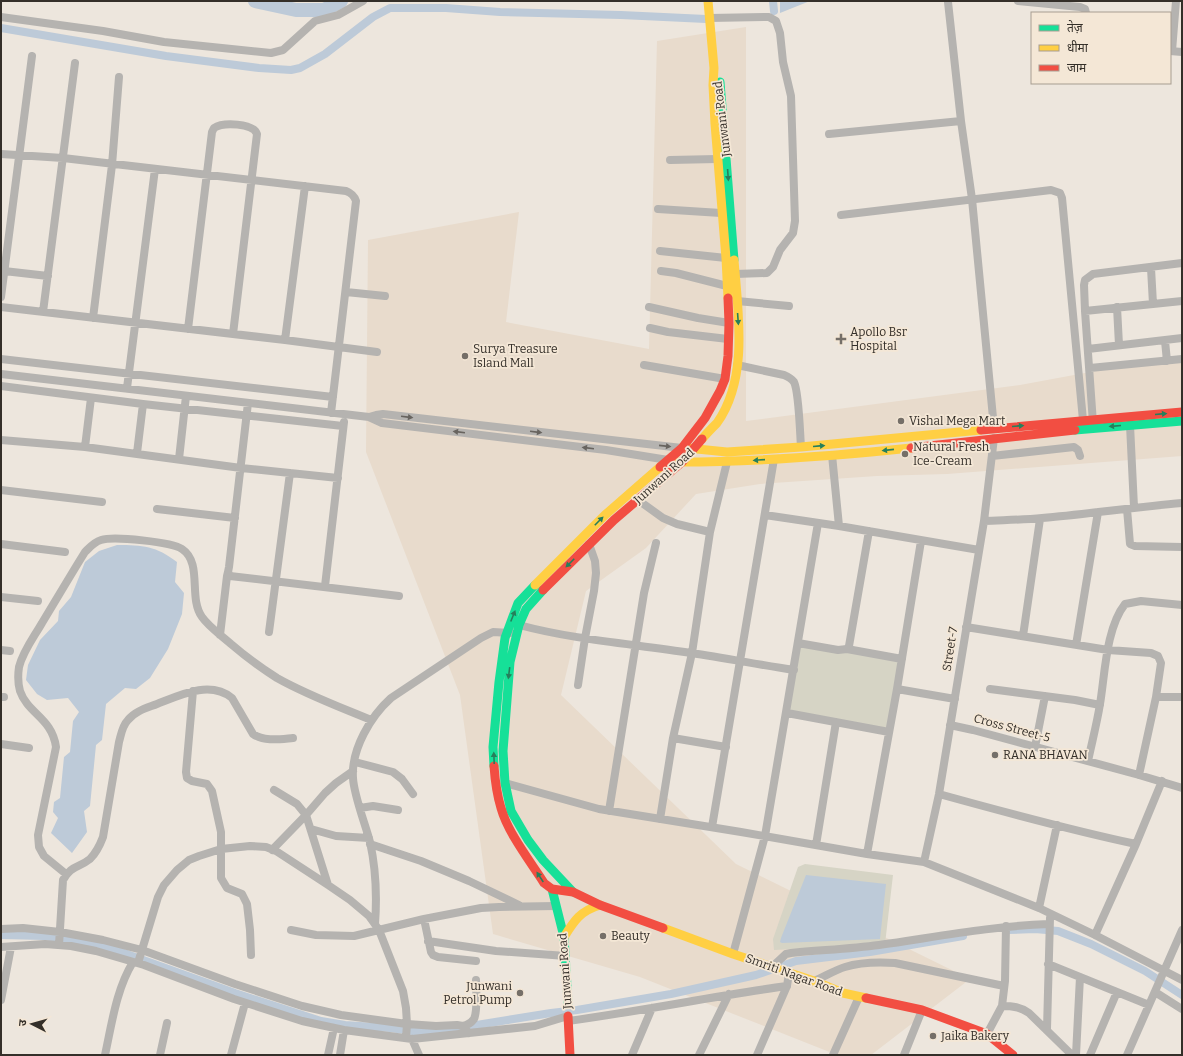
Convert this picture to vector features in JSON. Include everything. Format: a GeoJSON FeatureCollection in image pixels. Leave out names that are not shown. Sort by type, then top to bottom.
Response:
{"type":"FeatureCollection","features":[{"type":"Feature","properties":{"kind":"main road"},"geometry":{"type":"LineString","coordinates":[[705,1],[709,18],[714,68]]}},
{"type":"Feature","properties":{"kind":"main road","name":"Junwani Road"},"geometry":{"type":"LineString","coordinates":[[573,892],[528,840],[511,810],[505,783],[503,751],[502,656],[511,619],[518,603],[533,586],[605,515],[682,448],[708,413],[725,379],[728,356],[729,323],[726,258],[717,158],[713,85],[714,68]]}},
{"type":"Feature","properties":{"kind":"main road","name":"Junwani Road"},"geometry":{"type":"LineString","coordinates":[[568,1003],[564,937],[552,889],[544,884],[508,826],[501,809],[495,781],[493,747],[510,662],[519,625],[526,609],[541,592],[614,520],[694,450],[725,410],[734,385],[739,331],[721,88],[714,68]]}},
{"type":"Feature","properties":{"kind":"main road"},"geometry":{"type":"LineString","coordinates":[[668,460],[682,462],[727,462],[863,453],[994,438],[1182,412]]}},
{"type":"Feature","properties":{"kind":"main road"},"geometry":{"type":"LineString","coordinates":[[682,448],[727,452],[801,447],[1083,420],[1093,424],[1130,425],[1182,421]]}},
{"type":"Feature","properties":{"kind":"main road"},"geometry":{"type":"LineString","coordinates":[[552,889],[573,892]]}},
{"type":"Feature","properties":{"kind":"main road","name":"Smriti Nagar Road"},"geometry":{"type":"LineString","coordinates":[[573,892],[600,905],[732,954],[814,981],[843,993],[922,1010],[987,1034],[1013,1055]]}},
{"type":"Feature","properties":{"kind":"main road"},"geometry":{"type":"LineString","coordinates":[[564,937],[574,921],[582,913],[590,908],[600,905]]}},
{"type":"Feature","properties":{"kind":"main road","name":"Junwani Road"},"geometry":{"type":"LineString","coordinates":[[568,1017],[570,1055]]}},
{"type":"Feature","properties":{"kind":"street"},"geometry":{"type":"LineString","coordinates":[[1,17],[103,31],[164,42],[271,53],[283,50],[320,18],[338,15],[363,1]]}},
{"type":"Feature","properties":{"kind":"street"},"geometry":{"type":"LineString","coordinates":[[1018,1],[1080,7],[1085,9],[1086,12]]}},
{"type":"Feature","properties":{"kind":"street"},"geometry":{"type":"LineString","coordinates":[[1176,1],[1171,51],[1182,52]]}},
{"type":"Feature","properties":{"kind":"street"},"geometry":{"type":"LineString","coordinates":[[948,2],[961,121],[972,199],[994,428]]}},
{"type":"Feature","properties":{"kind":"street"},"geometry":{"type":"LineString","coordinates":[[709,18],[769,17],[776,21],[780,33],[783,62],[791,96],[795,221],[793,233],[780,250],[773,267],[767,273],[735,274]]}},
{"type":"Feature","properties":{"kind":"street"},"geometry":{"type":"LineString","coordinates":[[1,297],[32,56]]}},
{"type":"Feature","properties":{"kind":"street"},"geometry":{"type":"LineString","coordinates":[[43,312],[75,63]]}},
{"type":"Feature","properties":{"kind":"street"},"geometry":{"type":"LineString","coordinates":[[93,318],[112,165],[119,77]]}},
{"type":"Feature","properties":{"kind":"street"},"geometry":{"type":"LineString","coordinates":[[829,134],[961,121]]}},
{"type":"Feature","properties":{"kind":"street"},"geometry":{"type":"LineString","coordinates":[[188,329],[212,132],[214,128],[222,124],[247,126],[252,127],[257,134],[234,334]]}},
{"type":"Feature","properties":{"kind":"street"},"geometry":{"type":"LineString","coordinates":[[1,154],[63,158],[112,165],[206,174],[305,186],[346,191],[351,193],[356,201],[331,413]]}},
{"type":"Feature","properties":{"kind":"street"},"geometry":{"type":"LineString","coordinates":[[670,160],[717,158]]}},
{"type":"Feature","properties":{"kind":"street"},"geometry":{"type":"LineString","coordinates":[[127,388],[134,323],[155,169]]}},
{"type":"Feature","properties":{"kind":"street"},"geometry":{"type":"LineString","coordinates":[[285,340],[305,186]]}},
{"type":"Feature","properties":{"kind":"street"},"geometry":{"type":"LineString","coordinates":[[841,215],[1051,190],[1055,190],[1060,193],[1062,198],[1083,420]]}},
{"type":"Feature","properties":{"kind":"street"},"geometry":{"type":"LineString","coordinates":[[658,209],[722,213]]}},
{"type":"Feature","properties":{"kind":"street"},"geometry":{"type":"LineString","coordinates":[[660,251],[726,258]]}},
{"type":"Feature","properties":{"kind":"street"},"geometry":{"type":"LineString","coordinates":[[1093,424],[1084,285],[1085,280],[1088,276],[1093,274],[1182,263]]}},
{"type":"Feature","properties":{"kind":"street"},"geometry":{"type":"LineString","coordinates":[[1151,268],[1153,304]]}},
{"type":"Feature","properties":{"kind":"street"},"geometry":{"type":"LineString","coordinates":[[4,271],[48,276]]}},
{"type":"Feature","properties":{"kind":"street"},"geometry":{"type":"LineString","coordinates":[[660,271],[676,273],[727,286]]}},
{"type":"Feature","properties":{"kind":"street"},"geometry":{"type":"LineString","coordinates":[[346,292],[385,296]]}},
{"type":"Feature","properties":{"kind":"street"},"geometry":{"type":"LineString","coordinates":[[737,301],[789,306]]}},
{"type":"Feature","properties":{"kind":"street"},"geometry":{"type":"LineString","coordinates":[[1086,311],[1182,301]]}},
{"type":"Feature","properties":{"kind":"street"},"geometry":{"type":"LineString","coordinates":[[1,307],[377,352]]}},
{"type":"Feature","properties":{"kind":"street"},"geometry":{"type":"LineString","coordinates":[[649,307],[712,321],[729,323]]}},
{"type":"Feature","properties":{"kind":"street"},"geometry":{"type":"LineString","coordinates":[[1116,307],[1119,345]]}},
{"type":"Feature","properties":{"kind":"street"},"geometry":{"type":"LineString","coordinates":[[650,328],[668,332],[728,339]]}},
{"type":"Feature","properties":{"kind":"street"},"geometry":{"type":"LineString","coordinates":[[1088,349],[1182,338]]}},
{"type":"Feature","properties":{"kind":"street"},"geometry":{"type":"LineString","coordinates":[[1165,340],[1167,361]]}},
{"type":"Feature","properties":{"kind":"street"},"geometry":{"type":"LineString","coordinates":[[1,359],[333,397]]}},
{"type":"Feature","properties":{"kind":"street"},"geometry":{"type":"LineString","coordinates":[[1090,368],[1182,359]]}},
{"type":"Feature","properties":{"kind":"street"},"geometry":{"type":"LineString","coordinates":[[644,365],[725,379]]}},
{"type":"Feature","properties":{"kind":"street"},"geometry":{"type":"LineString","coordinates":[[737,365],[784,375],[793,380],[796,392],[801,447]]}},
{"type":"Feature","properties":{"kind":"street"},"geometry":{"type":"LineString","coordinates":[[1,374],[369,417],[382,423],[606,450],[668,460]]}},
{"type":"Feature","properties":{"kind":"street"},"geometry":{"type":"LineString","coordinates":[[1,386],[184,409],[343,426]]}},
{"type":"Feature","properties":{"kind":"street"},"geometry":{"type":"LineString","coordinates":[[179,459],[186,396]]}},
{"type":"Feature","properties":{"kind":"street"},"geometry":{"type":"LineString","coordinates":[[85,447],[91,398]]}},
{"type":"Feature","properties":{"kind":"street"},"geometry":{"type":"LineString","coordinates":[[220,635],[248,403]]}},
{"type":"Feature","properties":{"kind":"street"},"geometry":{"type":"LineString","coordinates":[[137,454],[142,404]]}},
{"type":"Feature","properties":{"kind":"street"},"geometry":{"type":"LineString","coordinates":[[325,586],[345,414]]}},
{"type":"Feature","properties":{"kind":"street"},"geometry":{"type":"LineString","coordinates":[[369,417],[376,414],[383,414],[682,448]]}},
{"type":"Feature","properties":{"kind":"street"},"geometry":{"type":"LineString","coordinates":[[1130,425],[1130,544],[1135,546],[1182,547]]}},
{"type":"Feature","properties":{"kind":"street","name":"Street-7"},"geometry":{"type":"LineString","coordinates":[[924,862],[939,794],[984,522],[994,438]]}},
{"type":"Feature","properties":{"kind":"street"},"geometry":{"type":"LineString","coordinates":[[1,440],[85,447],[241,468],[338,478]]}},
{"type":"Feature","properties":{"kind":"street"},"geometry":{"type":"LineString","coordinates":[[606,450],[608,440]]}},
{"type":"Feature","properties":{"kind":"street"},"geometry":{"type":"LineString","coordinates":[[992,456],[1074,447],[1078,450],[1080,456]]}},
{"type":"Feature","properties":{"kind":"street"},"geometry":{"type":"LineString","coordinates":[[832,455],[839,526]]}},
{"type":"Feature","properties":{"kind":"street"},"geometry":{"type":"LineString","coordinates":[[712,827],[774,459]]}},
{"type":"Feature","properties":{"kind":"street"},"geometry":{"type":"LineString","coordinates":[[660,819],[673,738],[692,653],[710,532],[727,462]]}},
{"type":"Feature","properties":{"kind":"street"},"geometry":{"type":"LineString","coordinates":[[269,632],[290,473]]}},
{"type":"Feature","properties":{"kind":"street"},"geometry":{"type":"LineString","coordinates":[[1,490],[102,502]]}},
{"type":"Feature","properties":{"kind":"street"},"geometry":{"type":"LineString","coordinates":[[638,500],[663,518],[677,524],[710,532]]}},
{"type":"Feature","properties":{"kind":"street"},"geometry":{"type":"LineString","coordinates":[[984,522],[1040,519],[1182,503]]}},
{"type":"Feature","properties":{"kind":"street"},"geometry":{"type":"LineString","coordinates":[[157,509],[235,518]]}},
{"type":"Feature","properties":{"kind":"street"},"geometry":{"type":"LineString","coordinates":[[1076,645],[1098,512]]}},
{"type":"Feature","properties":{"kind":"street"},"geometry":{"type":"LineString","coordinates":[[765,515],[979,550]]}},
{"type":"Feature","properties":{"kind":"street"},"geometry":{"type":"LineString","coordinates":[[1023,636],[1040,519]]}},
{"type":"Feature","properties":{"kind":"street"},"geometry":{"type":"LineString","coordinates":[[732,954],[765,836],[818,523]]}},
{"type":"Feature","properties":{"kind":"street"},"geometry":{"type":"LineString","coordinates":[[847,649],[850,641],[869,531]]}},
{"type":"Feature","properties":{"kind":"street"},"geometry":{"type":"LineString","coordinates":[[66,874],[44,856],[39,848],[38,836],[56,747],[54,737],[50,728],[27,703],[20,691],[18,678],[19,667],[24,654],[84,552],[93,544],[112,538],[168,543],[183,549],[188,555],[193,567],[197,610],[220,635],[277,678],[296,688],[371,720]]}},
{"type":"Feature","properties":{"kind":"street"},"geometry":{"type":"LineString","coordinates":[[867,854],[890,732],[921,541]]}},
{"type":"Feature","properties":{"kind":"street"},"geometry":{"type":"LineString","coordinates":[[609,811],[648,574],[656,543]]}},
{"type":"Feature","properties":{"kind":"street"},"geometry":{"type":"LineString","coordinates":[[1,544],[65,552]]}},
{"type":"Feature","properties":{"kind":"street"},"geometry":{"type":"LineString","coordinates":[[578,685],[596,573],[595,561],[589,544]]}},
{"type":"Feature","properties":{"kind":"street"},"geometry":{"type":"LineString","coordinates":[[228,572],[230,576],[234,577],[325,586],[399,596]]}},
{"type":"Feature","properties":{"kind":"street"},"geometry":{"type":"LineString","coordinates":[[1,597],[38,601]]}},
{"type":"Feature","properties":{"kind":"street"},"geometry":{"type":"LineString","coordinates":[[1088,761],[1100,705],[1108,650],[1115,621],[1120,611],[1125,604],[1141,600],[1182,605]]}},
{"type":"Feature","properties":{"kind":"street"},"geometry":{"type":"LineString","coordinates":[[519,625],[538,630],[585,638],[692,653],[794,670]]}},
{"type":"Feature","properties":{"kind":"street"},"geometry":{"type":"LineString","coordinates":[[966,627],[1108,650],[1151,653],[1158,656],[1161,663],[1156,697],[1139,775]]}},
{"type":"Feature","properties":{"kind":"street"},"geometry":{"type":"LineString","coordinates":[[377,927],[375,881],[369,841],[353,778],[356,753],[367,727],[380,707],[391,698],[481,638],[493,632],[517,634]]}},
{"type":"Feature","properties":{"kind":"street"},"geometry":{"type":"LineString","coordinates":[[798,643],[838,650],[847,649],[902,659]]}},
{"type":"Feature","properties":{"kind":"street"},"geometry":{"type":"LineString","coordinates":[[1,650],[10,651]]}},
{"type":"Feature","properties":{"kind":"street"},"geometry":{"type":"LineString","coordinates":[[897,689],[954,699]]}},
{"type":"Feature","properties":{"kind":"street"},"geometry":{"type":"LineString","coordinates":[[990,689],[1075,700],[1100,705]]}},
{"type":"Feature","properties":{"kind":"street"},"geometry":{"type":"LineString","coordinates":[[60,939],[63,880],[71,869],[89,859],[98,849],[103,837],[119,742],[123,727],[127,720],[135,712],[186,693],[203,690],[218,691],[227,694],[236,704],[253,734],[257,737],[265,739],[293,738]]}},
{"type":"Feature","properties":{"kind":"street"},"geometry":{"type":"LineString","coordinates":[[193,692],[186,772],[187,778],[192,781],[207,784],[212,791],[221,832],[221,878],[227,888],[242,894],[245,898],[250,930],[251,955]]}},
{"type":"Feature","properties":{"kind":"street"},"geometry":{"type":"LineString","coordinates":[[1035,747],[1045,696]]}},
{"type":"Feature","properties":{"kind":"street"},"geometry":{"type":"LineString","coordinates":[[1156,697],[1182,697]]}},
{"type":"Feature","properties":{"kind":"street"},"geometry":{"type":"LineString","coordinates":[[787,713],[890,732]]}},
{"type":"Feature","properties":{"kind":"street"},"geometry":{"type":"LineString","coordinates":[[816,845],[836,722]]}},
{"type":"Feature","properties":{"kind":"street","name":"Cross Street-5"},"geometry":{"type":"LineString","coordinates":[[950,725],[974,730],[1162,781],[1182,788]]}},
{"type":"Feature","properties":{"kind":"street"},"geometry":{"type":"LineString","coordinates":[[673,738],[726,747]]}},
{"type":"Feature","properties":{"kind":"street"},"geometry":{"type":"LineString","coordinates":[[1,744],[29,748]]}},
{"type":"Feature","properties":{"kind":"street"},"geometry":{"type":"LineString","coordinates":[[355,762],[393,772],[402,779],[413,794]]}},
{"type":"Feature","properties":{"kind":"street"},"geometry":{"type":"LineString","coordinates":[[272,850],[306,815],[325,792],[353,771]]}},
{"type":"Feature","properties":{"kind":"street"},"geometry":{"type":"LineString","coordinates":[[1095,935],[1136,844],[1162,781]]}},
{"type":"Feature","properties":{"kind":"street"},"geometry":{"type":"LineString","coordinates":[[505,783],[609,811],[867,854],[924,862],[1051,913],[1182,980]]}},
{"type":"Feature","properties":{"kind":"street"},"geometry":{"type":"LineString","coordinates":[[274,790],[297,804],[306,815],[328,885]]}},
{"type":"Feature","properties":{"kind":"street"},"geometry":{"type":"LineString","coordinates":[[939,794],[1090,835],[1136,844]]}},
{"type":"Feature","properties":{"kind":"street"},"geometry":{"type":"LineString","coordinates":[[360,808],[373,806],[398,810]]}},
{"type":"Feature","properties":{"kind":"street"},"geometry":{"type":"LineString","coordinates":[[1039,908],[1057,825]]}},
{"type":"Feature","properties":{"kind":"street"},"geometry":{"type":"LineString","coordinates":[[311,829],[336,836],[369,841],[469,881],[521,906]]}},
{"type":"Feature","properties":{"kind":"street"},"geometry":{"type":"LineString","coordinates":[[106,1055],[119,990],[125,975],[138,958],[158,896],[164,885],[177,870],[189,860],[221,849],[250,846],[266,847],[272,850],[328,885],[369,916],[377,927],[403,991],[406,1008],[407,1032],[419,1055]]}},
{"type":"Feature","properties":{"kind":"street"},"geometry":{"type":"LineString","coordinates":[[291,930],[316,936],[354,936],[377,927],[481,908],[556,906]]}},
{"type":"Feature","properties":{"kind":"street"},"geometry":{"type":"LineString","coordinates":[[1047,1029],[1049,924],[1051,913]]}},
{"type":"Feature","properties":{"kind":"street"},"geometry":{"type":"LineString","coordinates":[[424,919],[430,952],[433,955],[438,957],[476,961]]}},
{"type":"Feature","properties":{"kind":"street"},"geometry":{"type":"LineString","coordinates":[[772,967],[786,954],[791,953],[878,945],[1006,926],[1049,924]]}},
{"type":"Feature","properties":{"kind":"street"},"geometry":{"type":"LineString","coordinates":[[987,1034],[1002,1006],[1006,926]]}},
{"type":"Feature","properties":{"kind":"street"},"geometry":{"type":"LineString","coordinates":[[1,929],[23,928],[96,951],[138,958],[235,984],[302,1006],[407,1032],[470,1024],[476,1013],[476,980]]}},
{"type":"Feature","properties":{"kind":"street"},"geometry":{"type":"LineString","coordinates":[[1127,1055],[1182,930]]}},
{"type":"Feature","properties":{"kind":"street"},"geometry":{"type":"LineString","coordinates":[[1,947],[45,944],[60,939],[103,940],[138,958],[245,1002],[302,1021],[344,1030],[469,1033],[535,1026],[568,1017],[623,1014],[729,994],[787,986]]}},
{"type":"Feature","properties":{"kind":"street"},"geometry":{"type":"LineString","coordinates":[[428,941],[496,951],[566,956]]}},
{"type":"Feature","properties":{"kind":"street"},"geometry":{"type":"LineString","coordinates":[[1,1000],[11,947]]}},
{"type":"Feature","properties":{"kind":"street"},"geometry":{"type":"LineString","coordinates":[[814,981],[845,967],[879,962],[895,963],[1004,986]]}},
{"type":"Feature","properties":{"kind":"street"},"geometry":{"type":"LineString","coordinates":[[1048,964],[1149,1005]]}},
{"type":"Feature","properties":{"kind":"street"},"geometry":{"type":"LineString","coordinates":[[757,1055],[787,986],[789,973]]}},
{"type":"Feature","properties":{"kind":"street"},"geometry":{"type":"LineString","coordinates":[[1076,1055],[1080,977]]}},
{"type":"Feature","properties":{"kind":"street"},"geometry":{"type":"LineString","coordinates":[[1090,1055],[1117,992]]}},
{"type":"Feature","properties":{"kind":"street"},"geometry":{"type":"LineString","coordinates":[[1154,992],[1182,1009]]}},
{"type":"Feature","properties":{"kind":"street"},"geometry":{"type":"LineString","coordinates":[[699,1055],[729,994]]}},
{"type":"Feature","properties":{"kind":"street"},"geometry":{"type":"LineString","coordinates":[[833,1055],[859,997]]}},
{"type":"Feature","properties":{"kind":"street"},"geometry":{"type":"LineString","coordinates":[[231,1055],[245,1002]]}},
{"type":"Feature","properties":{"kind":"street","name":"Junwani Road"},"geometry":{"type":"LineString","coordinates":[[568,1003],[568,1017]]}},
{"type":"Feature","properties":{"kind":"street"},"geometry":{"type":"LineString","coordinates":[[1002,1006],[1022,1008],[1047,1029],[1072,1055]]}},
{"type":"Feature","properties":{"kind":"street"},"geometry":{"type":"LineString","coordinates":[[632,1055],[652,1008]]}},
{"type":"Feature","properties":{"kind":"street"},"geometry":{"type":"LineString","coordinates":[[904,1055],[922,1010]]}},
{"type":"Feature","properties":{"kind":"street"},"geometry":{"type":"LineString","coordinates":[[160,1055],[167,1023]]}},
{"type":"Feature","properties":{"kind":"street"},"geometry":{"type":"LineString","coordinates":[[463,1026],[469,1033]]}},
{"type":"Feature","properties":{"kind":"street"},"geometry":{"type":"LineString","coordinates":[[328,1055],[334,1028]]}},
{"type":"Feature","properties":{"kind":"street"},"geometry":{"type":"LineString","coordinates":[[340,1055],[344,1030]]}},
{"type":"Feature","properties":{"kind":"shaded area"},"geometry":{"type":"Polygon","coordinates":[[[746,27],[746,421],[1020,385],[1182,355],[1182,456],[947,474],[877,476],[760,484],[696,494],[646,548],[586,591],[561,695],[736,864],[970,979],[871,1055],[837,1055],[640,977],[493,934],[460,695],[366,452],[368,240],[519,212],[506,322],[649,349],[657,41],[746,27]]]}},
{"type":"Feature","properties":{"kind":"shaded area"},"geometry":{"type":"Polygon","coordinates":[[[798,643],[902,659],[889,732],[787,713],[798,643]]]}},
{"type":"Feature","properties":{"kind":"shaded area"},"geometry":{"type":"Polygon","coordinates":[[[805,864],[893,875],[885,944],[774,950],[773,939],[798,867],[805,864]]]}},
{"type":"Feature","properties":{"kind":"water"},"geometry":{"type":"Polygon","coordinates":[[[780,1],[810,1],[780,13],[780,1]]]}},
{"type":"Feature","properties":{"kind":"water"},"geometry":{"type":"Polygon","coordinates":[[[117,545],[142,546],[156,550],[177,562],[175,582],[184,593],[182,614],[168,649],[150,678],[136,689],[125,688],[106,704],[102,740],[96,745],[90,806],[84,811],[87,832],[72,853],[51,833],[58,818],[53,812],[54,802],[60,798],[64,757],[70,752],[73,721],[79,712],[68,698],[47,700],[37,694],[26,680],[28,665],[40,640],[58,621],[59,611],[71,597],[85,562],[99,551],[117,545]]]}},
{"type":"Feature","properties":{"kind":"water"},"geometry":{"type":"Polygon","coordinates":[[[806,875],[886,884],[880,939],[780,942],[806,875]]]}},
{"type":"Feature","properties":{"kind":"waterway"},"geometry":{"type":"LineString","coordinates":[[255,1],[296,10],[324,10],[341,1]]}},
{"type":"Feature","properties":{"kind":"waterway"},"geometry":{"type":"LineString","coordinates":[[773,1],[774,11]]}},
{"type":"Feature","properties":{"kind":"waterway"},"geometry":{"type":"LineString","coordinates":[[1,28],[166,56],[259,68],[291,70],[300,68],[325,54],[373,17],[390,8],[446,8],[500,12],[706,19]]}},
{"type":"Feature","properties":{"kind":"waterway"},"geometry":{"type":"LineString","coordinates":[[1008,930],[1035,929],[1058,931],[1091,944],[1145,971],[1182,995]]}},
{"type":"Feature","properties":{"kind":"waterway"},"geometry":{"type":"LineString","coordinates":[[1,935],[44,936],[110,948],[235,993],[321,1021],[345,1025],[412,1031],[439,1031],[671,994],[756,975],[796,961],[870,952],[963,936]]}},
{"type":"Feature","properties":{"kind":"traffic: fast"},"geometry":{"type":"LineString","coordinates":[[720,82],[734,260]]}},
{"type":"Feature","properties":{"kind":"traffic: fast"},"geometry":{"type":"LineString","coordinates":[[1075,430],[1182,421]]}},
{"type":"Feature","properties":{"kind":"traffic: fast"},"geometry":{"type":"LineString","coordinates":[[494,766],[493,747],[505,638],[518,603],[535,585]]}},
{"type":"Feature","properties":{"kind":"traffic: fast"},"geometry":{"type":"LineString","coordinates":[[543,590],[526,609],[519,625],[510,662],[503,751],[505,783],[511,811],[528,840],[543,860],[573,892]]}},
{"type":"Feature","properties":{"kind":"traffic: fast"},"geometry":{"type":"LineString","coordinates":[[552,889],[564,937],[568,1003]]}},
{"type":"Feature","properties":{"kind":"traffic: slow"},"geometry":{"type":"LineString","coordinates":[[708,1],[714,68],[713,85],[715,124],[728,298]]}},
{"type":"Feature","properties":{"kind":"traffic: slow"},"geometry":{"type":"LineString","coordinates":[[702,439],[717,423],[727,405],[734,386],[739,344],[738,301],[734,260]]}},
{"type":"Feature","properties":{"kind":"traffic: slow"},"geometry":{"type":"LineString","coordinates":[[687,448],[727,452],[801,447],[981,430]]}},
{"type":"Feature","properties":{"kind":"traffic: slow"},"geometry":{"type":"LineString","coordinates":[[679,462],[795,458],[911,448]]}},
{"type":"Feature","properties":{"kind":"traffic: slow"},"geometry":{"type":"LineString","coordinates":[[535,585],[605,515],[660,467]]}},
{"type":"Feature","properties":{"kind":"traffic: slow"},"geometry":{"type":"LineString","coordinates":[[564,937],[578,917],[587,910],[600,905]]}},
{"type":"Feature","properties":{"kind":"traffic: slow"},"geometry":{"type":"LineString","coordinates":[[663,928],[733,954],[814,981],[843,993],[866,998]]}},
{"type":"Feature","properties":{"kind":"traffic: jam"},"geometry":{"type":"LineString","coordinates":[[660,467],[682,448],[705,418],[725,379],[728,356],[728,298]]}},
{"type":"Feature","properties":{"kind":"traffic: jam"},"geometry":{"type":"LineString","coordinates":[[981,430],[1182,412]]}},
{"type":"Feature","properties":{"kind":"traffic: jam"},"geometry":{"type":"LineString","coordinates":[[911,448],[1075,430]]}},
{"type":"Feature","properties":{"kind":"traffic: jam"},"geometry":{"type":"LineString","coordinates":[[543,590],[614,520],[682,462],[702,439]]}},
{"type":"Feature","properties":{"kind":"traffic: jam"},"geometry":{"type":"LineString","coordinates":[[494,766],[497,793],[504,817],[520,847],[544,883],[552,889],[573,892],[600,905],[663,928]]}},
{"type":"Feature","properties":{"kind":"traffic: jam"},"geometry":{"type":"LineString","coordinates":[[866,998],[922,1010],[987,1034],[1013,1055]]}},
{"type":"Feature","properties":{"kind":"traffic: jam"},"geometry":{"type":"LineString","coordinates":[[568,1016],[570,1055]]}},
{"type":"Feature","properties":{"kind":"place","name":"Apollo Bsr Hospital"},"geometry":{"type":"Point","coordinates":[841,339]}},
{"type":"Feature","properties":{"kind":"place","name":"Surya Treasure Island Mall"},"geometry":{"type":"Point","coordinates":[465,356]}},
{"type":"Feature","properties":{"kind":"place","name":"Vishal Mega Mart"},"geometry":{"type":"Point","coordinates":[901,421]}},
{"type":"Feature","properties":{"kind":"place","name":"Natural Fresh Ice-Cream"},"geometry":{"type":"Point","coordinates":[905,454]}},
{"type":"Feature","properties":{"kind":"place","name":"RANA BHAVAN"},"geometry":{"type":"Point","coordinates":[995,755]}},
{"type":"Feature","properties":{"kind":"place","name":"Beauty"},"geometry":{"type":"Point","coordinates":[603,936]}},
{"type":"Feature","properties":{"kind":"place","name":"Junwani Petrol Pump"},"geometry":{"type":"Point","coordinates":[520,993]}},
{"type":"Feature","properties":{"kind":"place","name":"Jaika Bakery"},"geometry":{"type":"Point","coordinates":[933,1036]}}]}
